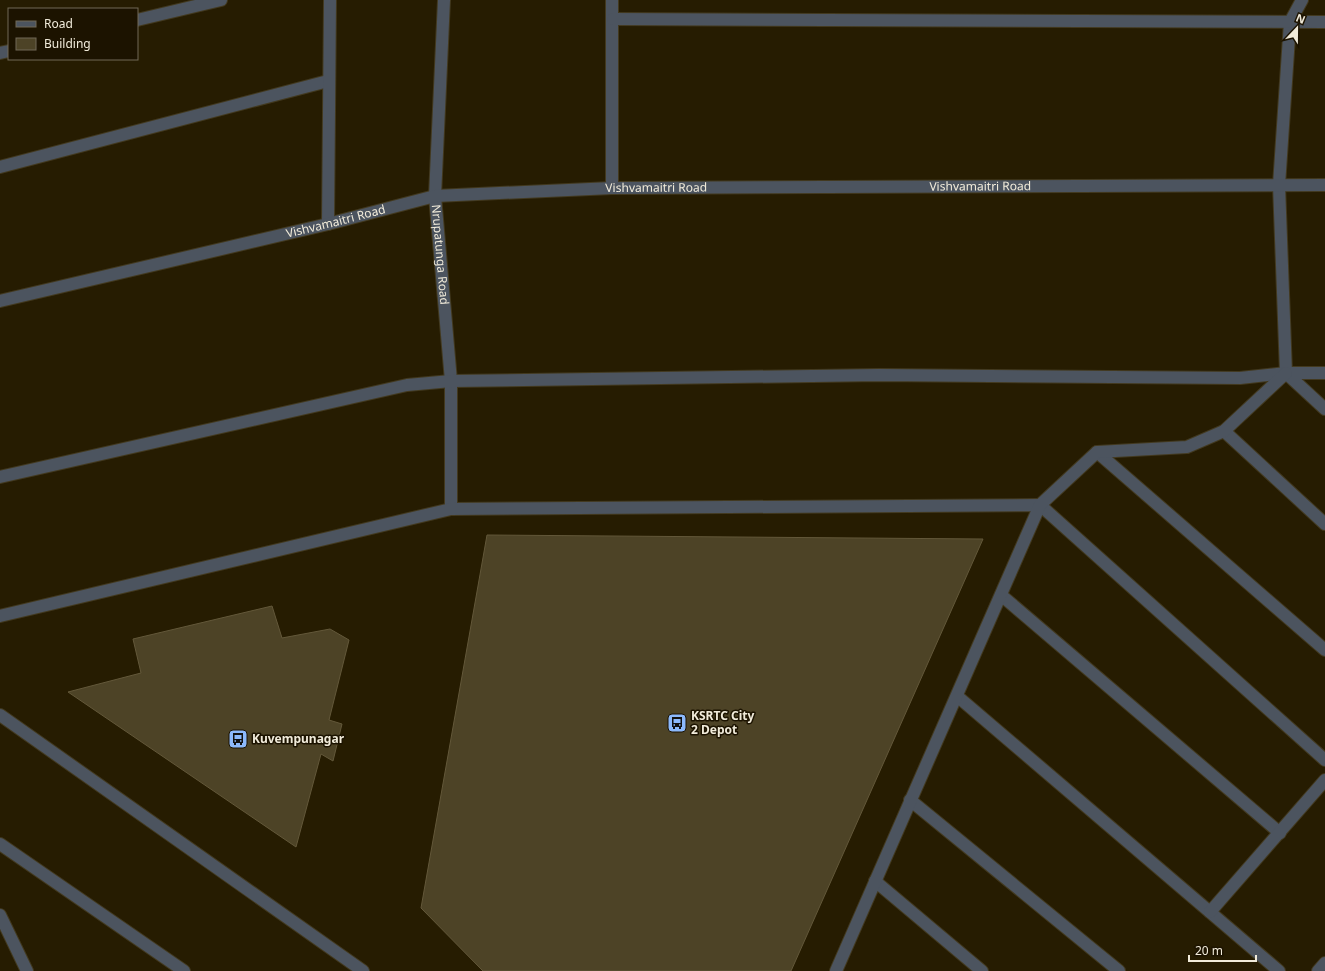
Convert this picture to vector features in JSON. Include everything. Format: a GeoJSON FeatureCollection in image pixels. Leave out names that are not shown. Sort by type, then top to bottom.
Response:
{"type":"FeatureCollection","features":[{"type":"Feature","properties":{"kind":"street"},"geometry":{"type":"LineString","coordinates":[[138,20],[221,0]]}},
{"type":"Feature","properties":{"kind":"street"},"geometry":{"type":"LineString","coordinates":[[328,224],[328,81],[330,0]]}},
{"type":"Feature","properties":{"kind":"street","name":"Nrupatunga Road"},"geometry":{"type":"LineString","coordinates":[[444,0],[435,196],[451,381],[451,509]]}},
{"type":"Feature","properties":{"kind":"street"},"geometry":{"type":"LineString","coordinates":[[612,0],[612,188]]}},
{"type":"Feature","properties":{"kind":"street"},"geometry":{"type":"LineString","coordinates":[[1302,0],[1290,22],[1279,185],[1286,373],[1325,409]]}},
{"type":"Feature","properties":{"kind":"street"},"geometry":{"type":"LineString","coordinates":[[613,19],[1325,22]]}},
{"type":"Feature","properties":{"kind":"street"},"geometry":{"type":"LineString","coordinates":[[0,167],[328,81]]}},
{"type":"Feature","properties":{"kind":"street","name":"Vishvamaitri Road"},"geometry":{"type":"LineString","coordinates":[[0,301],[328,224],[435,196],[612,188],[1325,185]]}},
{"type":"Feature","properties":{"kind":"street"},"geometry":{"type":"LineString","coordinates":[[841,968],[875,881],[1040,505],[1097,452],[1187,447],[1224,431],[1286,373]]}},
{"type":"Feature","properties":{"kind":"street"},"geometry":{"type":"LineString","coordinates":[[0,477],[407,385],[451,381],[879,374],[1240,378],[1286,373],[1325,373]]}},
{"type":"Feature","properties":{"kind":"street"},"geometry":{"type":"LineString","coordinates":[[1224,431],[1325,524]]}},
{"type":"Feature","properties":{"kind":"street"},"geometry":{"type":"LineString","coordinates":[[1097,452],[1325,650]]}},
{"type":"Feature","properties":{"kind":"street"},"geometry":{"type":"LineString","coordinates":[[0,616],[451,509],[1040,505],[1325,760]]}},
{"type":"Feature","properties":{"kind":"street"},"geometry":{"type":"LineString","coordinates":[[1001,595],[1280,833]]}},
{"type":"Feature","properties":{"kind":"street"},"geometry":{"type":"LineString","coordinates":[[957,696],[1279,971]]}},
{"type":"Feature","properties":{"kind":"street"},"geometry":{"type":"LineString","coordinates":[[0,715],[363,971]]}},
{"type":"Feature","properties":{"kind":"street"},"geometry":{"type":"LineString","coordinates":[[1210,912],[1325,780]]}},
{"type":"Feature","properties":{"kind":"street"},"geometry":{"type":"LineString","coordinates":[[910,800],[1120,971]]}},
{"type":"Feature","properties":{"kind":"street"},"geometry":{"type":"LineString","coordinates":[[0,844],[184,971]]}},
{"type":"Feature","properties":{"kind":"street"},"geometry":{"type":"LineString","coordinates":[[875,881],[982,971]]}},
{"type":"Feature","properties":{"kind":"street"},"geometry":{"type":"LineString","coordinates":[[0,916],[28,969]]}},
{"type":"Feature","properties":{"kind":"street"},"geometry":{"type":"LineString","coordinates":[[1318,971],[1325,963]]}},
{"type":"Feature","properties":{"kind":"building","name":"KSRTC City 2 Depot"},"geometry":{"type":"Polygon","coordinates":[[[487,535],[983,539],[791,971],[483,971],[421,908],[487,535]]]}},
{"type":"Feature","properties":{"kind":"building","name":"Kuvempunagar"},"geometry":{"type":"Polygon","coordinates":[[[272,606],[282,638],[330,629],[349,640],[329,720],[342,724],[333,761],[321,754],[296,847],[68,692],[141,673],[133,639],[272,606]]]}},
{"type":"Feature","properties":{"kind":"place","name":"KSRTC City 2 Depot"},"geometry":{"type":"Point","coordinates":[677,723]}},
{"type":"Feature","properties":{"kind":"place","name":"Kuvempunagar"},"geometry":{"type":"Point","coordinates":[238,739]}}]}
